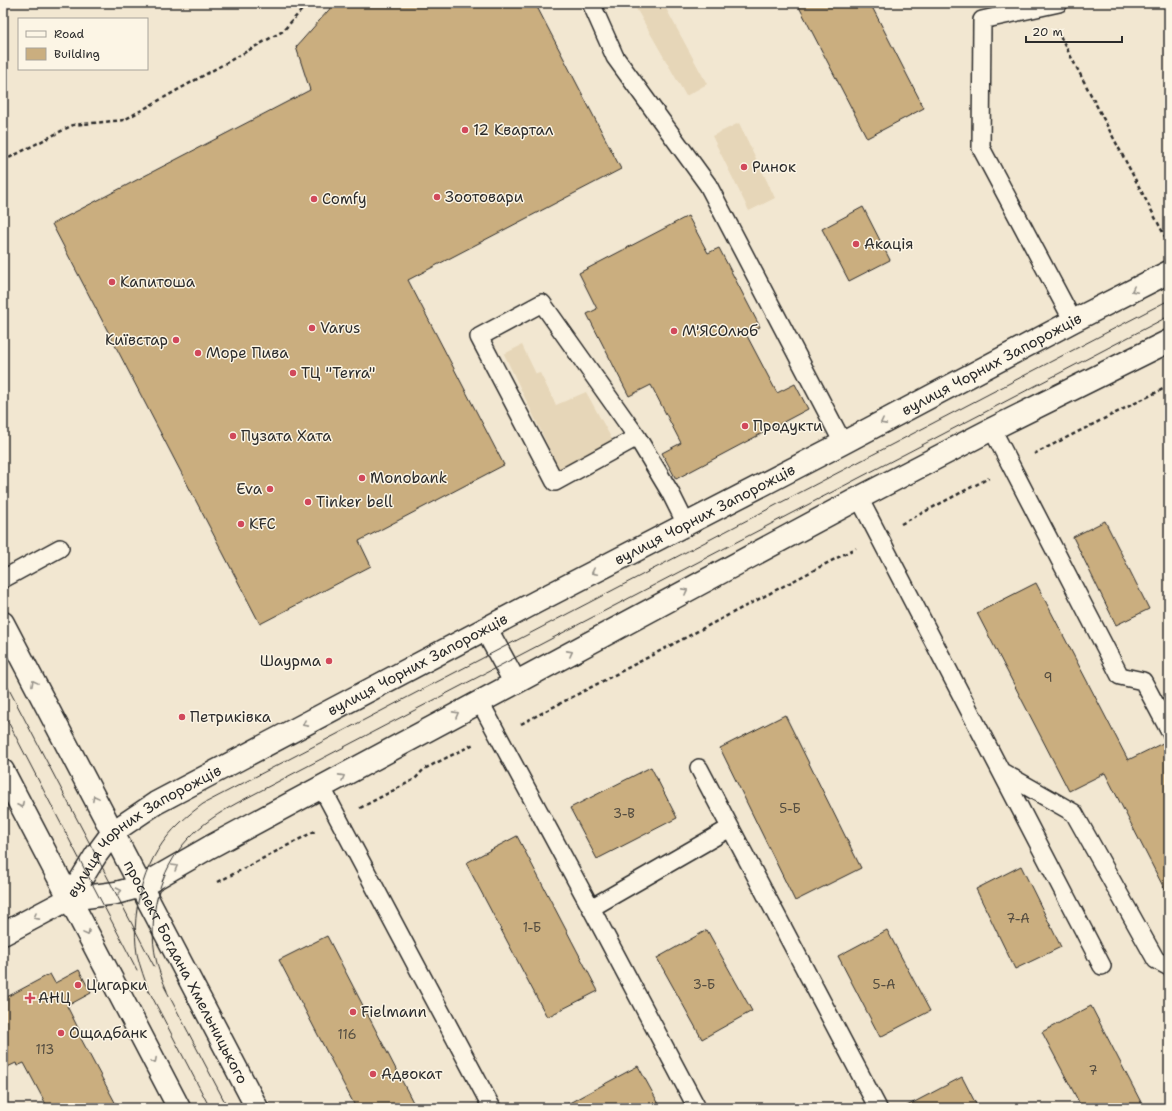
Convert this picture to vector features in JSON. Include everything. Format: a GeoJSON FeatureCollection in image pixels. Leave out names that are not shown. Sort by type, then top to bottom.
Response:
{"type":"FeatureCollection","features":[{"type":"Feature","properties":{"kind":"main road","name":"вулиця Чорних Запорожців"},"geometry":{"type":"LineString","coordinates":[[69,899],[96,855],[113,832],[156,803],[486,628],[1169,272]]}},
{"type":"Feature","properties":{"kind":"main road","name":"вулиця Чорних Запорожців"},"geometry":{"type":"LineString","coordinates":[[69,899],[116,893],[142,886],[210,847],[859,498],[992,429],[1169,341]]}},
{"type":"Feature","properties":{"kind":"main road","name":"проспект Богдана Хмельницького"},"geometry":{"type":"LineString","coordinates":[[3,623],[257,1108]]}},
{"type":"Feature","properties":{"kind":"main road"},"geometry":{"type":"LineString","coordinates":[[486,628],[515,682]]}},
{"type":"Feature","properties":{"kind":"main road"},"geometry":{"type":"LineString","coordinates":[[3,771],[179,1108]]}},
{"type":"Feature","properties":{"kind":"main road"},"geometry":{"type":"LineString","coordinates":[[3,934],[69,899]]}},
{"type":"Feature","properties":{"kind":"lane"},"geometry":{"type":"LineString","coordinates":[[591,3],[615,57],[708,185],[843,442]]}},
{"type":"Feature","properties":{"kind":"lane"},"geometry":{"type":"LineString","coordinates":[[1052,5],[982,20],[981,148],[1073,321]]}},
{"type":"Feature","properties":{"kind":"lane"},"geometry":{"type":"LineString","coordinates":[[638,437],[555,482],[479,337],[542,302],[638,437],[670,492],[686,524]]}},
{"type":"Feature","properties":{"kind":"lane"},"geometry":{"type":"LineString","coordinates":[[992,429],[1120,676],[1143,681],[1169,730]]}},
{"type":"Feature","properties":{"kind":"lane"},"geometry":{"type":"LineString","coordinates":[[859,498],[1102,966]]}},
{"type":"Feature","properties":{"kind":"lane"},"geometry":{"type":"LineString","coordinates":[[3,580],[60,548]]}},
{"type":"Feature","properties":{"kind":"lane"},"geometry":{"type":"LineString","coordinates":[[480,702],[697,1108]]}},
{"type":"Feature","properties":{"kind":"lane"},"geometry":{"type":"LineString","coordinates":[[699,768],[878,1108]]}},
{"type":"Feature","properties":{"kind":"lane"},"geometry":{"type":"LineString","coordinates":[[1002,772],[1074,813],[1156,960],[1169,967]]}},
{"type":"Feature","properties":{"kind":"lane"},"geometry":{"type":"LineString","coordinates":[[322,788],[492,1108]]}},
{"type":"Feature","properties":{"kind":"lane"},"geometry":{"type":"LineString","coordinates":[[591,908],[730,828]]}},
{"type":"Feature","properties":{"kind":"path"},"geometry":{"type":"LineString","coordinates":[[3,161],[74,125],[124,120],[283,31],[308,3]]}},
{"type":"Feature","properties":{"kind":"path"},"geometry":{"type":"LineString","coordinates":[[1052,5],[1169,244]]}},
{"type":"Feature","properties":{"kind":"path"},"geometry":{"type":"LineString","coordinates":[[218,882],[415,779],[424,769],[481,740],[499,736],[1011,466],[1169,386]]}},
{"type":"Feature","properties":{"kind":"shaded area"},"geometry":{"type":"Polygon","coordinates":[[[633,3],[663,3],[707,84],[686,96],[633,3]]]}},
{"type":"Feature","properties":{"kind":"shaded area","name":"Ринок"},"geometry":{"type":"Polygon","coordinates":[[[739,123],[775,198],[749,211],[712,136],[739,123]]]}},
{"type":"Feature","properties":{"kind":"shaded area"},"geometry":{"type":"Polygon","coordinates":[[[522,345],[536,374],[540,373],[556,405],[586,392],[613,441],[559,469],[504,354],[522,345]]]}},
{"type":"Feature","properties":{"kind":"building","name":"ТЦ \"Terra\""},"geometry":{"type":"Polygon","coordinates":[[[335,3],[535,3],[621,169],[408,280],[504,465],[359,541],[371,566],[260,624],[52,224],[310,90],[296,47],[335,3]]]}},
{"type":"Feature","properties":{"kind":"building"},"geometry":{"type":"Polygon","coordinates":[[[797,3],[870,3],[924,108],[867,138],[797,3]]]}},
{"type":"Feature","properties":{"kind":"building","name":"Акація"},"geometry":{"type":"Polygon","coordinates":[[[863,207],[890,260],[849,281],[822,229],[863,207]]]}},
{"type":"Feature","properties":{"kind":"building","name":"М'ЯСОлюб"},"geometry":{"type":"Polygon","coordinates":[[[688,216],[708,253],[719,248],[760,327],[746,334],[777,393],[795,384],[808,409],[676,479],[662,453],[681,443],[651,385],[629,396],[587,314],[597,309],[579,273],[688,216]]]}},
{"type":"Feature","properties":{"kind":"building"},"geometry":{"type":"Polygon","coordinates":[[[1105,521],[1149,609],[1116,625],[1073,537],[1105,521]]]}},
{"type":"Feature","properties":{"kind":"building"},"geometry":{"type":"Polygon","coordinates":[[[1036,583],[1128,760],[1169,740],[1169,898],[1105,773],[1069,791],[977,613],[1036,583]]]}},
{"type":"Feature","properties":{"kind":"building"},"geometry":{"type":"Polygon","coordinates":[[[785,715],[861,868],[795,901],[720,748],[785,715]]]}},
{"type":"Feature","properties":{"kind":"building"},"geometry":{"type":"Polygon","coordinates":[[[651,767],[677,818],[597,859],[570,808],[651,767]]]}},
{"type":"Feature","properties":{"kind":"building"},"geometry":{"type":"Polygon","coordinates":[[[517,836],[598,991],[547,1017],[466,863],[517,836]]]}},
{"type":"Feature","properties":{"kind":"building"},"geometry":{"type":"Polygon","coordinates":[[[1021,866],[1061,947],[1015,969],[976,889],[1021,866]]]}},
{"type":"Feature","properties":{"kind":"building"},"geometry":{"type":"Polygon","coordinates":[[[707,930],[752,1011],[702,1039],[657,958],[707,930]]]}},
{"type":"Feature","properties":{"kind":"building"},"geometry":{"type":"Polygon","coordinates":[[[887,930],[930,1011],[880,1037],[838,956],[887,930]]]}},
{"type":"Feature","properties":{"kind":"building"},"geometry":{"type":"Polygon","coordinates":[[[327,936],[416,1108],[356,1108],[279,960],[327,936]]]}},
{"type":"Feature","properties":{"kind":"building"},"geometry":{"type":"Polygon","coordinates":[[[79,970],[91,993],[67,1006],[81,1034],[79,1035],[118,1108],[48,1108],[24,1063],[17,1066],[16,1063],[3,1069],[3,999],[50,974],[55,983],[79,970]]]}},
{"type":"Feature","properties":{"kind":"building"},"geometry":{"type":"Polygon","coordinates":[[[1091,1006],[1144,1108],[1082,1108],[1042,1032],[1091,1006]]]}},
{"type":"Feature","properties":{"kind":"building"},"geometry":{"type":"Polygon","coordinates":[[[638,1066],[661,1108],[560,1108],[638,1066]]]}},
{"type":"Feature","properties":{"kind":"building"},"geometry":{"type":"Polygon","coordinates":[[[962,1077],[978,1108],[903,1108],[962,1077]]]}},
{"type":"Feature","properties":{"kind":"tram line"},"geometry":{"type":"LineString","coordinates":[[149,992],[137,954],[135,936],[138,901],[143,883],[149,866],[168,836],[185,818],[203,804],[1169,300]]}},
{"type":"Feature","properties":{"kind":"tram line"},"geometry":{"type":"LineString","coordinates":[[167,991],[158,967],[154,943],[153,927],[158,895],[163,880],[178,851],[193,834],[217,815],[237,803],[1169,316]]}},
{"type":"Feature","properties":{"kind":"tram line"},"geometry":{"type":"LineString","coordinates":[[3,678],[154,966]]}},
{"type":"Feature","properties":{"kind":"tram line"},"geometry":{"type":"LineString","coordinates":[[3,712],[137,970]]}},
{"type":"Feature","properties":{"kind":"tram line"},"geometry":{"type":"LineString","coordinates":[[164,986],[228,1108]]}},
{"type":"Feature","properties":{"kind":"tram line"},"geometry":{"type":"LineString","coordinates":[[147,987],[210,1108]]}},
{"type":"Feature","properties":{"kind":"place","name":"12 Квартал"},"geometry":{"type":"Point","coordinates":[465,130]}},
{"type":"Feature","properties":{"kind":"place","name":"Ринок"},"geometry":{"type":"Point","coordinates":[744,167]}},
{"type":"Feature","properties":{"kind":"place","name":"Зоотовари"},"geometry":{"type":"Point","coordinates":[437,197]}},
{"type":"Feature","properties":{"kind":"place","name":"Comfy"},"geometry":{"type":"Point","coordinates":[314,199]}},
{"type":"Feature","properties":{"kind":"place","name":"Акація"},"geometry":{"type":"Point","coordinates":[856,244]}},
{"type":"Feature","properties":{"kind":"place","name":"Капитоша"},"geometry":{"type":"Point","coordinates":[112,282]}},
{"type":"Feature","properties":{"kind":"place","name":"Varus"},"geometry":{"type":"Point","coordinates":[312,328]}},
{"type":"Feature","properties":{"kind":"place","name":"М'ЯСОлюб"},"geometry":{"type":"Point","coordinates":[674,331]}},
{"type":"Feature","properties":{"kind":"place","name":"Київстар"},"geometry":{"type":"Point","coordinates":[176,340]}},
{"type":"Feature","properties":{"kind":"place","name":"Море Пива"},"geometry":{"type":"Point","coordinates":[198,353]}},
{"type":"Feature","properties":{"kind":"place","name":"ТЦ \"Terra\""},"geometry":{"type":"Point","coordinates":[293,373]}},
{"type":"Feature","properties":{"kind":"place","name":"Продукти"},"geometry":{"type":"Point","coordinates":[745,426]}},
{"type":"Feature","properties":{"kind":"place","name":"Пузата Хата"},"geometry":{"type":"Point","coordinates":[233,436]}},
{"type":"Feature","properties":{"kind":"place","name":"Monobank"},"geometry":{"type":"Point","coordinates":[362,478]}},
{"type":"Feature","properties":{"kind":"place","name":"Eva"},"geometry":{"type":"Point","coordinates":[270,489]}},
{"type":"Feature","properties":{"kind":"place","name":"Tinker bell"},"geometry":{"type":"Point","coordinates":[308,502]}},
{"type":"Feature","properties":{"kind":"place","name":"KFC"},"geometry":{"type":"Point","coordinates":[241,524]}},
{"type":"Feature","properties":{"kind":"place","name":"Шаурма"},"geometry":{"type":"Point","coordinates":[329,661]}},
{"type":"Feature","properties":{"kind":"place","name":"Петриківка"},"geometry":{"type":"Point","coordinates":[182,717]}},
{"type":"Feature","properties":{"kind":"place","name":"Цигарки"},"geometry":{"type":"Point","coordinates":[78,985]}},
{"type":"Feature","properties":{"kind":"place","name":"АНЦ"},"geometry":{"type":"Point","coordinates":[30,998]}},
{"type":"Feature","properties":{"kind":"place","name":"Fielmann"},"geometry":{"type":"Point","coordinates":[353,1012]}},
{"type":"Feature","properties":{"kind":"place","name":"Ощадбанк"},"geometry":{"type":"Point","coordinates":[61,1033]}},
{"type":"Feature","properties":{"kind":"place","name":"Адвокат"},"geometry":{"type":"Point","coordinates":[373,1074]}}]}
